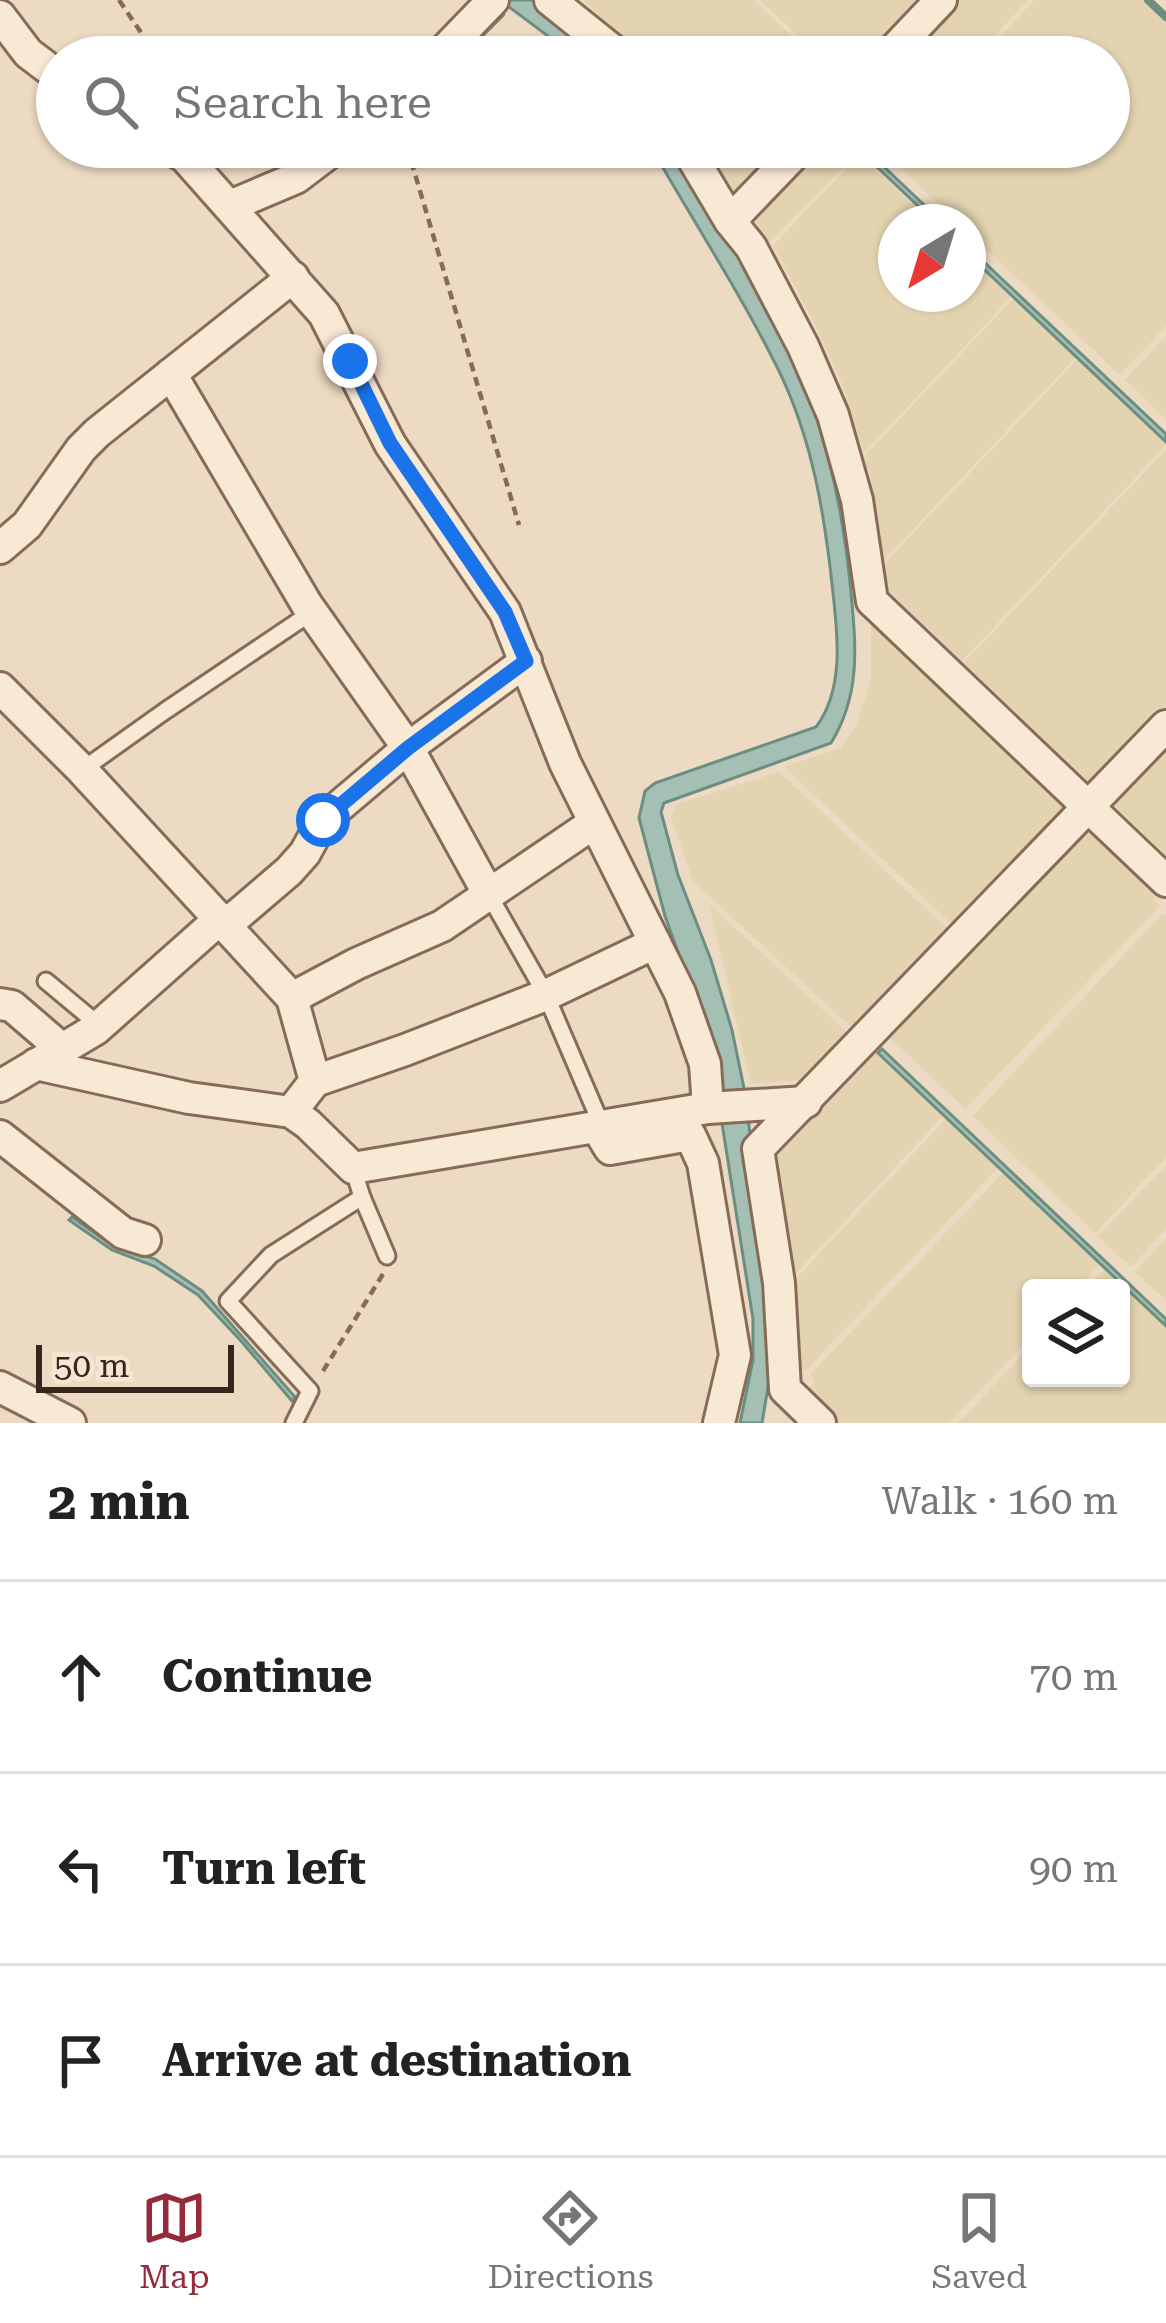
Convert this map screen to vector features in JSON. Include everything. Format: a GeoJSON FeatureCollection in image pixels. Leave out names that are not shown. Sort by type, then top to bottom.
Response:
{"type":"FeatureCollection","features":[{"type":"Feature","properties":{"kind":"street"},"geometry":{"type":"LineString","coordinates":[[458,36],[493,0]]}},
{"type":"Feature","properties":{"kind":"street"},"geometry":{"type":"LineString","coordinates":[[550,0],[595,36]]}},
{"type":"Feature","properties":{"kind":"street"},"geometry":{"type":"LineString","coordinates":[[907,36],[941,0]]}},
{"type":"Feature","properties":{"kind":"street"},"geometry":{"type":"LineString","coordinates":[[6,35],[36,59]]}},
{"type":"Feature","properties":{"kind":"street"},"geometry":{"type":"LineString","coordinates":[[194,168],[324,314],[390,443],[505,612],[565,763],[680,993],[705,1064],[709,1108]]}},
{"type":"Feature","properties":{"kind":"street"},"geometry":{"type":"LineString","coordinates":[[230,206],[309,168]]}},
{"type":"Feature","properties":{"kind":"street"},"geometry":{"type":"LineString","coordinates":[[699,168],[751,247],[833,415],[857,500],[872,602],[1166,881]]}},
{"type":"Feature","properties":{"kind":"street"},"geometry":{"type":"LineString","coordinates":[[730,220],[781,168]]}},
{"type":"Feature","properties":{"kind":"street"},"geometry":{"type":"LineString","coordinates":[[0,548],[27,525],[97,433],[293,277]]}},
{"type":"Feature","properties":{"kind":"street"},"geometry":{"type":"LineString","coordinates":[[171,374],[312,612],[408,748],[488,893]]}},
{"type":"Feature","properties":{"kind":"street"},"geometry":{"type":"LineString","coordinates":[[0,1086],[100,1026],[289,872],[323,820],[408,748],[526,661]]}},
{"type":"Feature","properties":{"kind":"street"},"geometry":{"type":"LineString","coordinates":[[0,688],[292,998],[316,1081]]}},
{"type":"Feature","properties":{"kind":"street"},"geometry":{"type":"LineString","coordinates":[[820,1423],[785,1389],[779,1283],[758,1149],[1166,726]]}},
{"type":"Feature","properties":{"kind":"street"},"geometry":{"type":"LineString","coordinates":[[292,998],[442,926],[594,823]]}},
{"type":"Feature","properties":{"kind":"street"},"geometry":{"type":"LineString","coordinates":[[291,1112],[316,1081],[546,995],[655,943]]}},
{"type":"Feature","properties":{"kind":"street"},"geometry":{"type":"LineString","coordinates":[[0,1004],[12,1006],[49,1057],[189,1098],[291,1112],[308,1124],[357,1182],[599,1126],[709,1108],[806,1102]]}},
{"type":"Feature","properties":{"kind":"street"},"geometry":{"type":"LineString","coordinates":[[599,1126],[610,1149],[690,1135],[703,1163],[735,1355],[718,1423]]}},
{"type":"Feature","properties":{"kind":"street"},"geometry":{"type":"LineString","coordinates":[[0,1136],[123,1233],[145,1240]]}},
{"type":"Feature","properties":{"kind":"street"},"geometry":{"type":"LineString","coordinates":[[0,1388],[70,1423]]}},
{"type":"Feature","properties":{"kind":"lane"},"geometry":{"type":"LineString","coordinates":[[82,770],[312,612]]}},
{"type":"Feature","properties":{"kind":"lane"},"geometry":{"type":"LineString","coordinates":[[488,893],[546,995],[599,1126]]}},
{"type":"Feature","properties":{"kind":"lane"},"geometry":{"type":"LineString","coordinates":[[46,981],[100,1026]]}},
{"type":"Feature","properties":{"kind":"lane"},"geometry":{"type":"LineString","coordinates":[[294,1423],[310,1391],[228,1301],[272,1255],[357,1182],[387,1256]]}},
{"type":"Feature","properties":{"kind":"path"},"geometry":{"type":"LineString","coordinates":[[119,0],[142,36]]}},
{"type":"Feature","properties":{"kind":"path"},"geometry":{"type":"LineString","coordinates":[[413,168],[519,525]]}},
{"type":"Feature","properties":{"kind":"path"},"geometry":{"type":"LineString","coordinates":[[310,1391],[373,1292],[387,1256]]}},
{"type":"Feature","properties":{"kind":"shaded area"},"geometry":{"type":"Polygon","coordinates":[[[500,0],[535,0],[579,36],[548,36],[500,0]]]}},
{"type":"Feature","properties":{"kind":"shaded area"},"geometry":{"type":"Polygon","coordinates":[[[583,0],[753,0],[792,36],[622,36],[583,0]]]}},
{"type":"Feature","properties":{"kind":"shaded area"},"geometry":{"type":"Polygon","coordinates":[[[760,0],[920,0],[888,36],[799,36],[760,0]]]}},
{"type":"Feature","properties":{"kind":"shaded area"},"geometry":{"type":"Polygon","coordinates":[[[958,0],[1028,0],[995,36],[923,36],[958,0]]]}},
{"type":"Feature","properties":{"kind":"shaded area"},"geometry":{"type":"Polygon","coordinates":[[[1034,0],[1143,0],[1166,22],[1166,326],[1120,375],[986,249],[986,204],[939,204],[901,168],[1130,168],[1130,36],[1001,36],[1034,0]]]}},
{"type":"Feature","properties":{"kind":"shaded area"},"geometry":{"type":"Polygon","coordinates":[[[663,168],[685,168],[769,311],[802,379],[834,479],[853,612],[852,688],[831,743],[664,803],[661,812],[732,1030],[745,1093],[770,1299],[770,1375],[762,1423],[740,1423],[753,1360],[753,1319],[717,1092],[692,991],[665,916],[639,818],[645,791],[655,783],[816,727],[835,680],[830,565],[809,452],[791,398],[749,314],[663,168]]]}},
{"type":"Feature","properties":{"kind":"shaded area"},"geometry":{"type":"Polygon","coordinates":[[[718,168],[759,168],[734,195],[718,168]]]}},
{"type":"Feature","properties":{"kind":"shaded area"},"geometry":{"type":"Polygon","coordinates":[[[801,168],[843,168],[769,243],[754,219],[801,168]]]}},
{"type":"Feature","properties":{"kind":"shaded area"},"geometry":{"type":"Polygon","coordinates":[[[847,168],[875,168],[912,204],[878,204],[878,312],[986,312],[986,274],[1011,297],[864,453],[843,386],[773,246],[847,168]]]}},
{"type":"Feature","properties":{"kind":"shaded area"},"geometry":{"type":"Polygon","coordinates":[[[878,168],[885,168],[923,204],[916,204],[878,168]]]}},
{"type":"Feature","properties":{"kind":"shaded area"},"geometry":{"type":"Polygon","coordinates":[[[986,264],[1166,434],[1166,442],[986,271],[986,264]]]}},
{"type":"Feature","properties":{"kind":"shaded area"},"geometry":{"type":"Polygon","coordinates":[[[1013,299],[1076,357],[883,561],[864,457],[1013,299]]]}},
{"type":"Feature","properties":{"kind":"shaded area"},"geometry":{"type":"Polygon","coordinates":[[[1166,336],[1166,419],[1125,380],[1166,336]]]}},
{"type":"Feature","properties":{"kind":"shaded area"},"geometry":{"type":"Polygon","coordinates":[[[1078,359],[1166,445],[962,661],[887,589],[884,564],[1078,359]]]}},
{"type":"Feature","properties":{"kind":"shaded area"},"geometry":{"type":"Polygon","coordinates":[[[1166,450],[1166,706],[1092,784],[964,663],[1166,450]]]}},
{"type":"Feature","properties":{"kind":"shaded area"},"geometry":{"type":"Polygon","coordinates":[[[871,614],[1070,806],[955,927],[784,767],[841,748],[857,723],[871,680],[871,614]]]}},
{"type":"Feature","properties":{"kind":"shaded area"},"geometry":{"type":"Polygon","coordinates":[[[1166,741],[1166,855],[1109,800],[1166,741]]]}},
{"type":"Feature","properties":{"kind":"shaded area"},"geometry":{"type":"Polygon","coordinates":[[[779,772],[950,931],[853,1029],[693,881],[671,816],[677,804],[779,772]]]}},
{"type":"Feature","properties":{"kind":"shaded area"},"geometry":{"type":"Polygon","coordinates":[[[1083,822],[1163,889],[1153,900],[1160,906],[965,1109],[884,1032],[1083,822]]]}},
{"type":"Feature","properties":{"kind":"shaded area"},"geometry":{"type":"Polygon","coordinates":[[[709,904],[849,1034],[799,1080],[751,1084],[709,904]]]}},
{"type":"Feature","properties":{"kind":"shaded area"},"geometry":{"type":"Polygon","coordinates":[[[1163,913],[1166,1157],[1095,1233],[973,1116],[1163,913]]]}},
{"type":"Feature","properties":{"kind":"shaded area"},"geometry":{"type":"Polygon","coordinates":[[[872,1048],[943,1116],[794,1275],[772,1151],[872,1048]]]}},
{"type":"Feature","properties":{"kind":"shaded area"},"geometry":{"type":"Polygon","coordinates":[[[882,1049],[1124,1279],[1116,1279],[878,1053],[882,1049]]]}},
{"type":"Feature","properties":{"kind":"shaded area"},"geometry":{"type":"Polygon","coordinates":[[[946,1119],[998,1168],[805,1371],[798,1370],[796,1279],[946,1119]]]}},
{"type":"Feature","properties":{"kind":"shaded area"},"geometry":{"type":"Polygon","coordinates":[[[1166,1165],[1166,1229],[1131,1267],[1098,1237],[1166,1165]]]}},
{"type":"Feature","properties":{"kind":"shaded area"},"geometry":{"type":"Polygon","coordinates":[[[1003,1173],[1099,1264],[1085,1279],[1022,1279],[1022,1346],[949,1423],[839,1423],[806,1392],[815,1381],[810,1375],[1003,1173]]]}},
{"type":"Feature","properties":{"kind":"shaded area"},"geometry":{"type":"Polygon","coordinates":[[[72,1217],[115,1247],[155,1259],[202,1291],[295,1397],[292,1401],[198,1295],[154,1266],[112,1250],[69,1220],[72,1217]]]}},
{"type":"Feature","properties":{"kind":"shaded area"},"geometry":{"type":"Polygon","coordinates":[[[1166,1238],[1166,1300],[1135,1272],[1166,1238]]]}},
{"type":"Feature","properties":{"kind":"shaded area"},"geometry":{"type":"Polygon","coordinates":[[[1105,1269],[1116,1279],[1095,1279],[1105,1269]]]}},
{"type":"Feature","properties":{"kind":"shaded area"},"geometry":{"type":"Polygon","coordinates":[[[1130,1285],[1166,1319],[1166,1326],[1130,1292],[1130,1285]]]}},
{"type":"Feature","properties":{"kind":"shaded area"},"geometry":{"type":"Polygon","coordinates":[[[1130,1293],[1166,1327],[1166,1423],[958,1423],[1022,1355],[1022,1387],[1130,1387],[1130,1293]]]}},
{"type":"Feature","properties":{"kind":"waterway"},"geometry":{"type":"LineString","coordinates":[[1148,0],[1166,17]]}},
{"type":"Feature","properties":{"kind":"waterway"},"geometry":{"type":"LineString","coordinates":[[479,36],[501,14]]}},
{"type":"Feature","properties":{"kind":"route"},"geometry":{"type":"LineString","coordinates":[[323,820],[408,748],[526,661],[505,612],[390,443],[350,361]]}}]}
